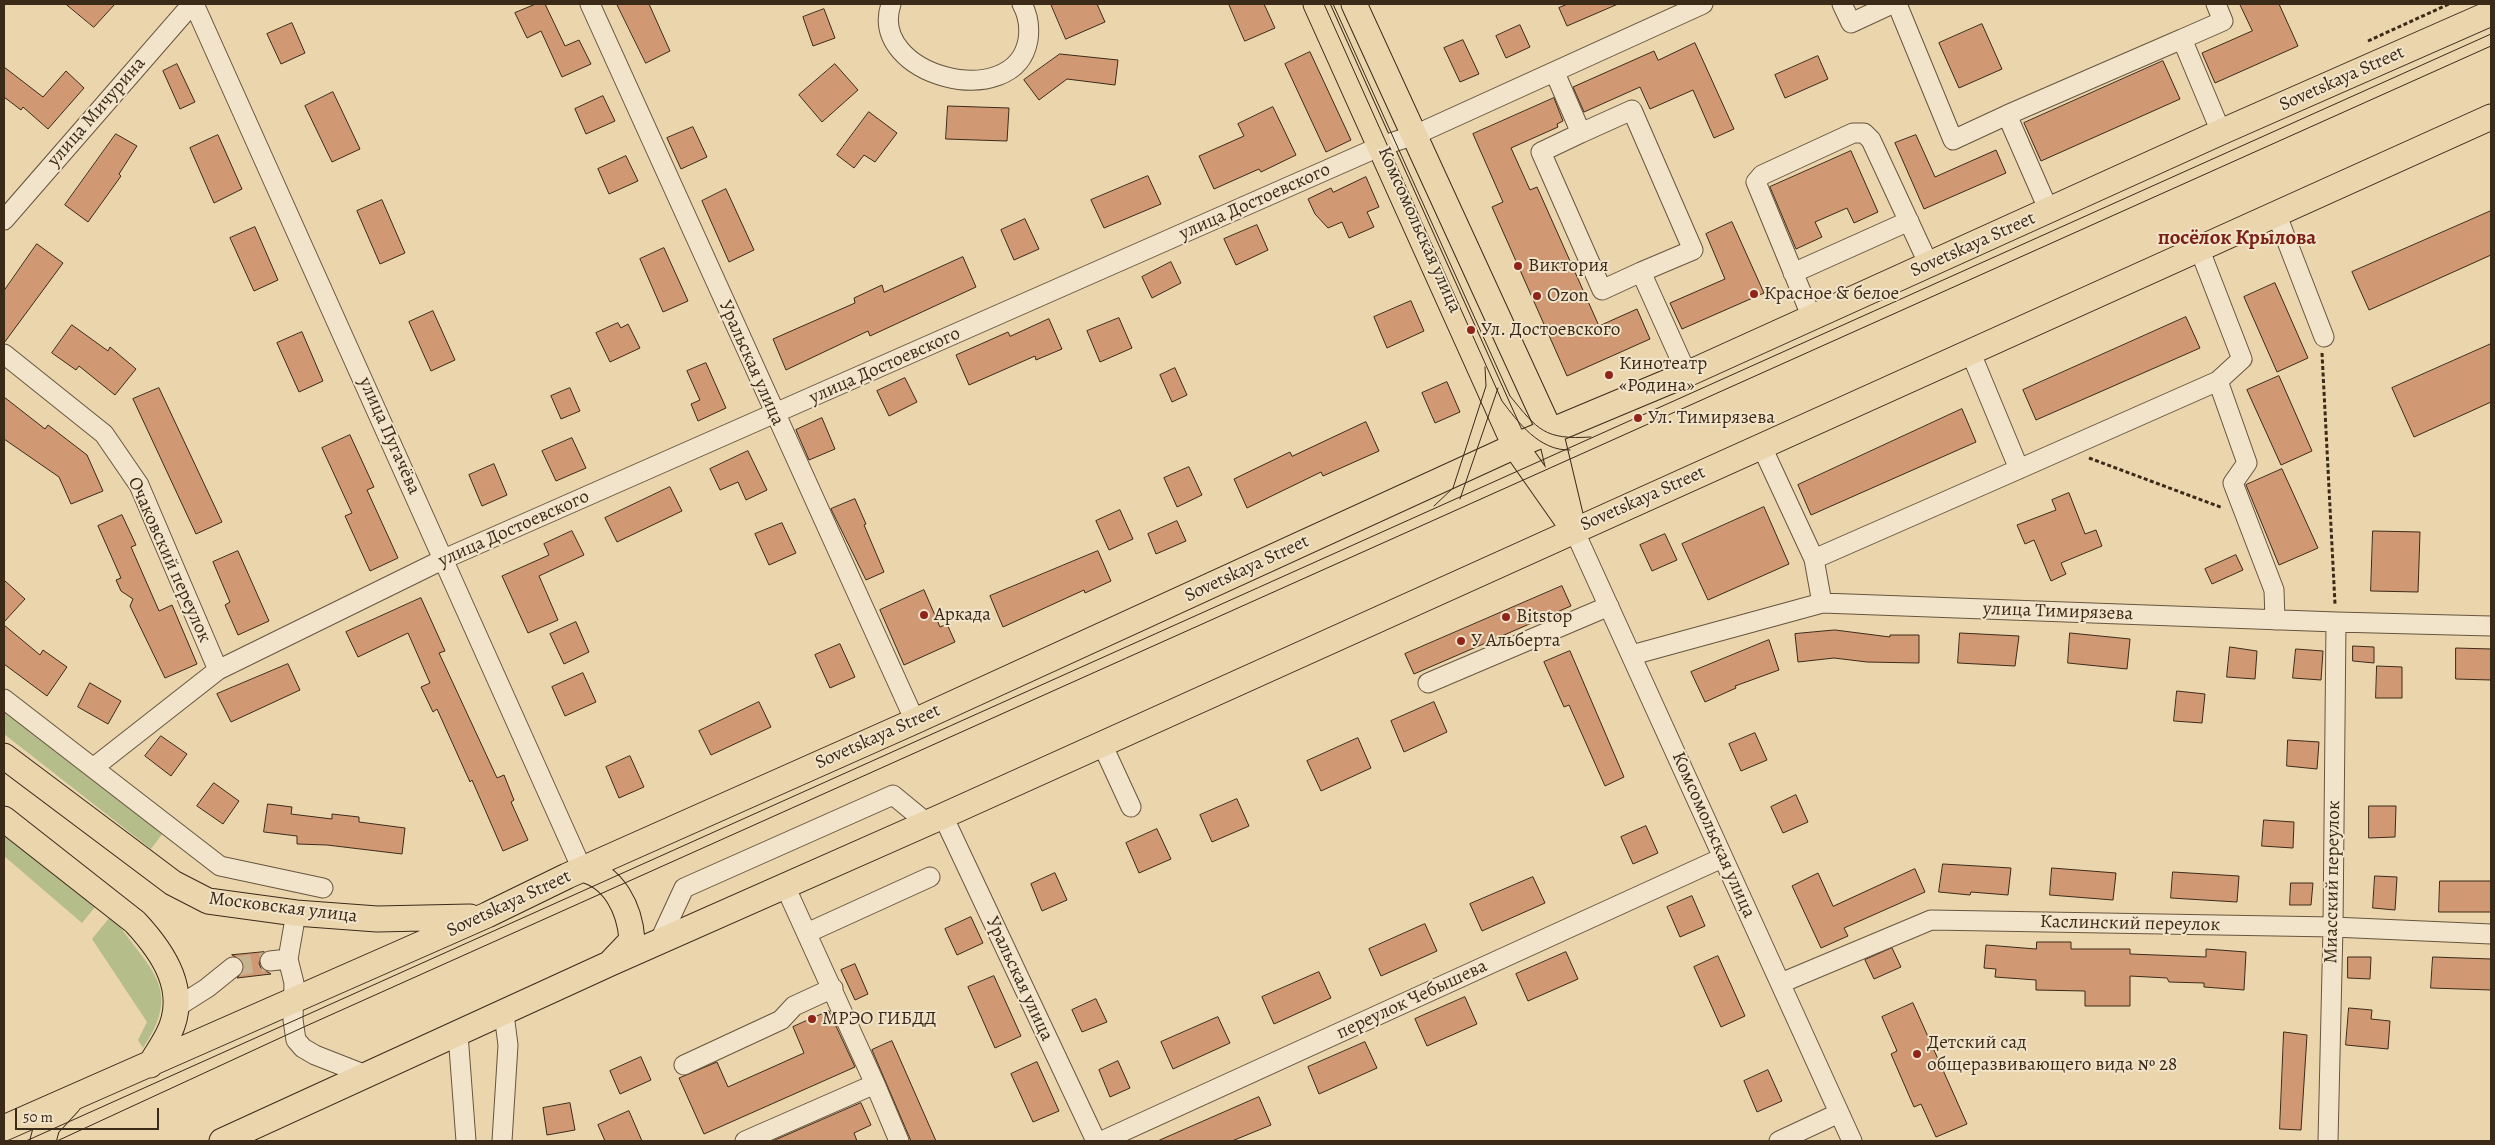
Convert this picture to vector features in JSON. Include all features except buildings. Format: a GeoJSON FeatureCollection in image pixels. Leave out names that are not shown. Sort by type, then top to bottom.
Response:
{"type":"FeatureCollection","features":[{"type":"Feature","properties":{"kind":"main road","name":"Комсомольская улица"},"geometry":{"type":"LineString","coordinates":[[1316,4],[1516,446],[1574,530]]}},
{"type":"Feature","properties":{"kind":"main road","name":"Комсомольская улица"},"geometry":{"type":"LineString","coordinates":[[1354,4],[1550,431],[1574,530]]}},
{"type":"Feature","properties":{"kind":"main road","name":"Sovetskaya Street"},"geometry":{"type":"LineString","coordinates":[[4,1128],[487,915],[582,869],[915,721],[1516,446],[1688,374],[2222,132],[2491,13]]}},
{"type":"Feature","properties":{"kind":"main road","name":"Sovetskaya Street"},"geometry":{"type":"LineString","coordinates":[[222,1141],[504,1014],[611,963],[935,820],[1761,445],[2491,117]]}},
{"type":"Feature","properties":{"kind":"main road","name":"Московская улица"},"geometry":{"type":"LineString","coordinates":[[4,756],[173,883],[191,894],[208,901],[296,913],[377,919],[428,919],[487,915]]}},
{"type":"Feature","properties":{"kind":"main road"},"geometry":{"type":"LineString","coordinates":[[4,819],[121,911],[152,940],[166,961],[175,983],[177,1007],[169,1034],[150,1065]]}},
{"type":"Feature","properties":{"kind":"main road"},"geometry":{"type":"LineString","coordinates":[[582,869],[596,872],[607,881],[619,896],[631,925],[632,940],[611,963]]}},
{"type":"Feature","properties":{"kind":"main road"},"geometry":{"type":"LineString","coordinates":[[44,1141],[47,1126],[74,1096]]}},
{"type":"Feature","properties":{"kind":"street","name":"улица Мичурина"},"geometry":{"type":"LineString","coordinates":[[4,220],[193,4]]}},
{"type":"Feature","properties":{"kind":"street","name":"улица Пугачёва"},"geometry":{"type":"LineString","coordinates":[[193,4],[582,869]]}},
{"type":"Feature","properties":{"kind":"street","name":"Уральская улица"},"geometry":{"type":"LineString","coordinates":[[590,4],[774,414],[915,721]]}},
{"type":"Feature","properties":{"kind":"street"},"geometry":{"type":"LineString","coordinates":[[891,4],[887,20],[894,39],[908,60],[939,75],[986,80],[1001,75],[1017,63],[1026,50],[1030,30],[1022,4]]}},
{"type":"Feature","properties":{"kind":"street","name":"улица Достоевского"},"geometry":{"type":"LineString","coordinates":[[93,768],[218,670],[444,559],[1381,146],[1415,135],[1555,73],[1701,4]]}},
{"type":"Feature","properties":{"kind":"street"},"geometry":{"type":"LineString","coordinates":[[1842,4],[1851,24],[1892,4]]}},
{"type":"Feature","properties":{"kind":"street"},"geometry":{"type":"LineString","coordinates":[[1897,4],[1953,140],[2224,21],[2216,4]]}},
{"type":"Feature","properties":{"kind":"street"},"geometry":{"type":"LineString","coordinates":[[2182,39],[2222,132]]}},
{"type":"Feature","properties":{"kind":"street"},"geometry":{"type":"LineString","coordinates":[[1555,73],[1581,133]]}},
{"type":"Feature","properties":{"kind":"street"},"geometry":{"type":"LineString","coordinates":[[1632,110],[1693,250],[1641,272],[1602,290],[1541,152],[1632,110]]}},
{"type":"Feature","properties":{"kind":"street"},"geometry":{"type":"LineString","coordinates":[[2007,115],[2048,211]]}},
{"type":"Feature","properties":{"kind":"street"},"geometry":{"type":"LineString","coordinates":[[1812,318],[1756,182],[1762,175],[1853,133],[1864,133],[1870,140],[1929,265]]}},
{"type":"Feature","properties":{"kind":"street"},"geometry":{"type":"LineString","coordinates":[[2276,213],[2324,338]]}},
{"type":"Feature","properties":{"kind":"street"},"geometry":{"type":"LineString","coordinates":[[1793,273],[1909,221]]}},
{"type":"Feature","properties":{"kind":"street"},"geometry":{"type":"LineString","coordinates":[[1814,559],[2218,382],[2242,359],[2199,248]]}},
{"type":"Feature","properties":{"kind":"street"},"geometry":{"type":"LineString","coordinates":[[1641,272],[1688,374]]}},
{"type":"Feature","properties":{"kind":"street"},"geometry":{"type":"LineString","coordinates":[[1970,352],[2019,469]]}},
{"type":"Feature","properties":{"kind":"street","name":"Очаковский переулок"},"geometry":{"type":"LineString","coordinates":[[4,354],[104,434],[139,485],[218,670]]}},
{"type":"Feature","properties":{"kind":"street"},"geometry":{"type":"LineString","coordinates":[[2218,382],[2246,463],[2232,483],[2274,590],[2275,620]]}},
{"type":"Feature","properties":{"kind":"street"},"geometry":{"type":"LineString","coordinates":[[1761,445],[1814,559],[1822,603]]}},
{"type":"Feature","properties":{"kind":"street","name":"Комсомольская улица"},"geometry":{"type":"LineString","coordinates":[[1574,530],[1852,1141]]}},
{"type":"Feature","properties":{"kind":"street","name":"улица Тимирязева"},"geometry":{"type":"LineString","coordinates":[[1632,655],[1822,603],[2491,626]]}},
{"type":"Feature","properties":{"kind":"street"},"geometry":{"type":"LineString","coordinates":[[1428,683],[1609,606]]}},
{"type":"Feature","properties":{"kind":"street","name":"Миасский переулок"},"geometry":{"type":"LineString","coordinates":[[2328,1141],[2333,927],[2336,622]]}},
{"type":"Feature","properties":{"kind":"street"},"geometry":{"type":"LineString","coordinates":[[4,698],[220,866],[323,888]]}},
{"type":"Feature","properties":{"kind":"street"},"geometry":{"type":"LineString","coordinates":[[1102,744],[1130,807]]}},
{"type":"Feature","properties":{"kind":"street"},"geometry":{"type":"LineString","coordinates":[[659,942],[684,888],[893,795],[935,820]]}},
{"type":"Feature","properties":{"kind":"street","name":"Уральская улица"},"geometry":{"type":"LineString","coordinates":[[935,820],[1096,1141]]}},
{"type":"Feature","properties":{"kind":"street","name":"переулок Чебышева"},"geometry":{"type":"LineString","coordinates":[[1102,1141],[1722,858]]}},
{"type":"Feature","properties":{"kind":"street"},"geometry":{"type":"LineString","coordinates":[[807,933],[930,877]]}},
{"type":"Feature","properties":{"kind":"street"},"geometry":{"type":"LineString","coordinates":[[785,886],[876,1084],[899,1141]]}},
{"type":"Feature","properties":{"kind":"street"},"geometry":{"type":"LineString","coordinates":[[296,913],[288,959],[294,983],[293,1032],[302,1048],[366,1075]]}},
{"type":"Feature","properties":{"kind":"street","name":"Каслинский переулок"},"geometry":{"type":"LineString","coordinates":[[1781,982],[1931,920],[2333,927],[2491,934]]}},
{"type":"Feature","properties":{"kind":"street"},"geometry":{"type":"LineString","coordinates":[[270,961],[288,959]]}},
{"type":"Feature","properties":{"kind":"street"},"geometry":{"type":"LineString","coordinates":[[177,1007],[207,988],[233,967]]}},
{"type":"Feature","properties":{"kind":"street"},"geometry":{"type":"LineString","coordinates":[[684,1065],[782,1020],[794,1006],[833,988]]}},
{"type":"Feature","properties":{"kind":"street"},"geometry":{"type":"LineString","coordinates":[[502,1141],[508,1045],[504,1014]]}},
{"type":"Feature","properties":{"kind":"street"},"geometry":{"type":"LineString","coordinates":[[458,1034],[466,1141]]}},
{"type":"Feature","properties":{"kind":"street"},"geometry":{"type":"LineString","coordinates":[[745,1141],[876,1084]]}},
{"type":"Feature","properties":{"kind":"street"},"geometry":{"type":"LineString","coordinates":[[1779,1141],[1839,1113]]}},
{"type":"Feature","properties":{"kind":"path"},"geometry":{"type":"LineString","coordinates":[[2324,338],[2322,350],[2336,622]]}},
{"type":"Feature","properties":{"kind":"path"},"geometry":{"type":"LineString","coordinates":[[2064,449],[2245,516]]}},
{"type":"Feature","properties":{"kind":"green space"},"geometry":{"type":"Polygon","coordinates":[[[4,709],[163,833],[151,849],[4,734],[4,709]]]}},
{"type":"Feature","properties":{"kind":"green space"},"geometry":{"type":"Polygon","coordinates":[[[4,834],[95,907],[82,923],[4,856],[4,834]]]}},
{"type":"Feature","properties":{"kind":"green space"},"geometry":{"type":"Polygon","coordinates":[[[110,917],[118,924],[142,955],[158,982],[161,996],[160,1011],[155,1028],[143,1048],[138,1040],[147,1022],[92,939],[110,917]]]}},
{"type":"Feature","properties":{"kind":"tunnel"},"geometry":{"type":"LineString","coordinates":[[233,967],[270,961]]}},
{"type":"Feature","properties":{"kind":"tram line"},"geometry":{"type":"LineString","coordinates":[[1324,4],[1502,401],[1530,434],[1549,446],[1570,450]]}},
{"type":"Feature","properties":{"kind":"tram line"},"geometry":{"type":"LineString","coordinates":[[1333,4],[1510,396],[1528,417],[1543,430],[1562,437],[1591,437]]}},
{"type":"Feature","properties":{"kind":"tram line"},"geometry":{"type":"LineString","coordinates":[[26,1141],[2491,34]]}},
{"type":"Feature","properties":{"kind":"tram line"},"geometry":{"type":"LineString","coordinates":[[57,1141],[306,1026],[2491,46]]}},
{"type":"Feature","properties":{"kind":"tram line"},"geometry":{"type":"LineString","coordinates":[[1434,506],[1453,488],[1486,386],[1485,367]]}},
{"type":"Feature","properties":{"kind":"tram line"},"geometry":{"type":"LineString","coordinates":[[1460,499],[1498,388]]}},
{"type":"Feature","properties":{"kind":"place","name":"Виктория"},"geometry":{"type":"Point","coordinates":[1518,266]}},
{"type":"Feature","properties":{"kind":"place","name":"Красное & белое"},"geometry":{"type":"Point","coordinates":[1754,294]}},
{"type":"Feature","properties":{"kind":"place","name":"Ozon"},"geometry":{"type":"Point","coordinates":[1537,296]}},
{"type":"Feature","properties":{"kind":"place","name":"Ул. Достоевского"},"geometry":{"type":"Point","coordinates":[1471,330]}},
{"type":"Feature","properties":{"kind":"place","name":"Кинотеатр «Родина»"},"geometry":{"type":"Point","coordinates":[1609,375]}},
{"type":"Feature","properties":{"kind":"place","name":"Ул. Тимирязева"},"geometry":{"type":"Point","coordinates":[1638,418]}},
{"type":"Feature","properties":{"kind":"place","name":"Аркада"},"geometry":{"type":"Point","coordinates":[924,615]}},
{"type":"Feature","properties":{"kind":"place","name":"Bitstop"},"geometry":{"type":"Point","coordinates":[1506,617]}},
{"type":"Feature","properties":{"kind":"place","name":"У Альберта"},"geometry":{"type":"Point","coordinates":[1461,641]}},
{"type":"Feature","properties":{"kind":"place","name":"МРЭО ГИБДД"},"geometry":{"type":"Point","coordinates":[812,1019]}},
{"type":"Feature","properties":{"kind":"place","name":"Детский сад общеразвивающего вида № 28"},"geometry":{"type":"Point","coordinates":[1917,1054]}},
{"type":"Feature","properties":{"kind":"district","name":"посёлок Крылова"},"geometry":{"type":"Point","coordinates":[2237,239]}}]}
